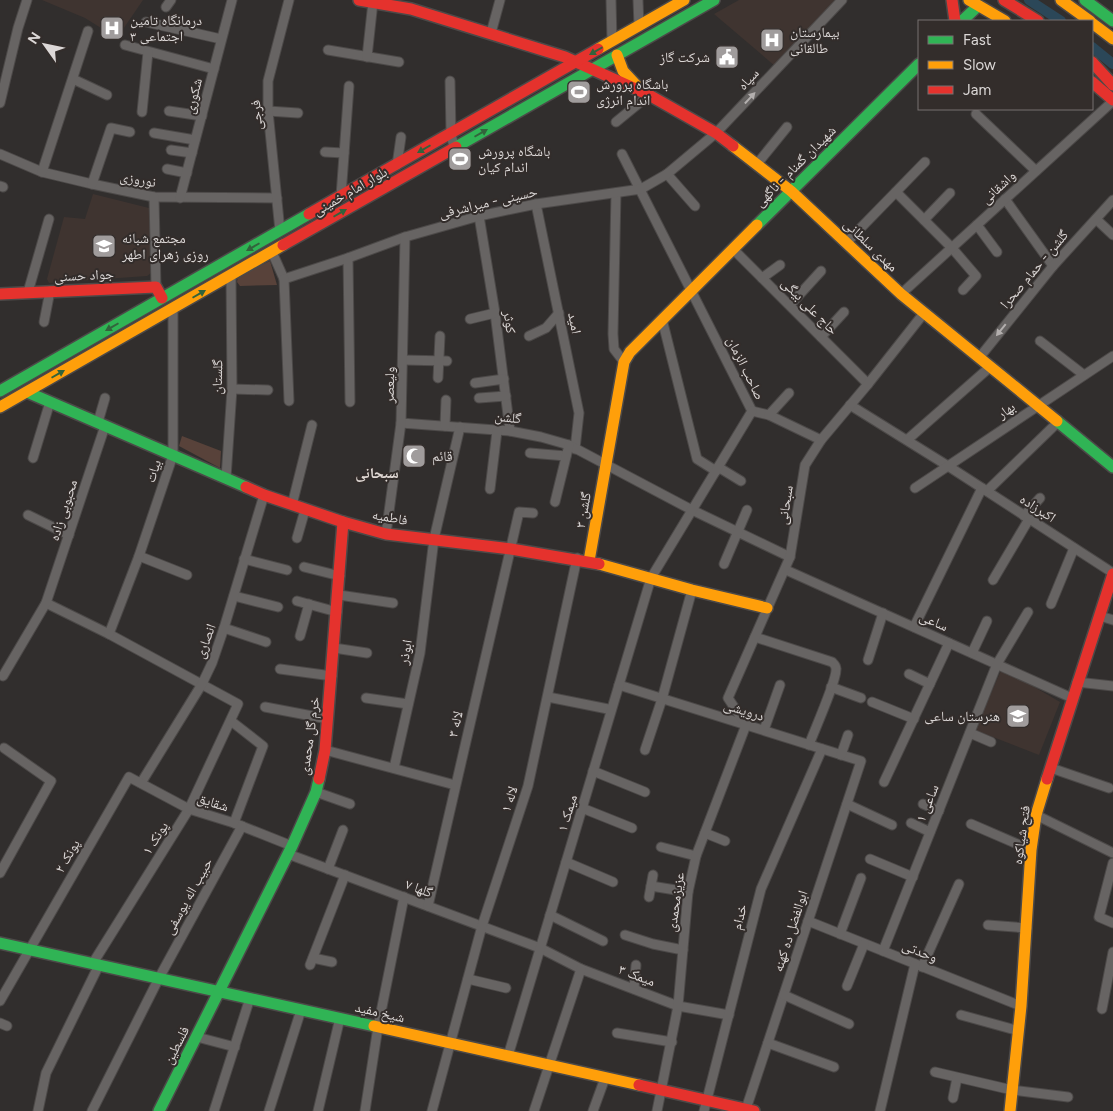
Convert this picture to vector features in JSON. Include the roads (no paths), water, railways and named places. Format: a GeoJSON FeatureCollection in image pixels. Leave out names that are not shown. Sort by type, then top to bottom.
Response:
{"type":"FeatureCollection","features":[{"type":"Feature","properties":{"kind":"street"},"geometry":{"type":"LineString","coordinates":[[0,104],[3,73],[27,0]]}},
{"type":"Feature","properties":{"kind":"street","name":"شکوری"},"geometry":{"type":"LineString","coordinates":[[180,198],[232,0]]}},
{"type":"Feature","properties":{"kind":"street","name":"فرجی"},"geometry":{"type":"LineString","coordinates":[[280,231],[268,111],[268,81],[289,0]]}},
{"type":"Feature","properties":{"kind":"street","name":"مهدی سلطانی"},"geometry":{"type":"LineString","coordinates":[[359,0],[413,4],[576,62],[649,95],[716,133],[791,191],[901,294],[1113,467]]}},
{"type":"Feature","properties":{"kind":"street"},"geometry":{"type":"LineString","coordinates":[[491,33],[500,0]]}},
{"type":"Feature","properties":{"kind":"street"},"geometry":{"type":"LineString","coordinates":[[611,0],[612,42]]}},
{"type":"Feature","properties":{"kind":"street"},"geometry":{"type":"LineString","coordinates":[[638,0],[639,26]]}},
{"type":"Feature","properties":{"kind":"street","name":"بلوار امام خمینی"},"geometry":{"type":"LineString","coordinates":[[0,407],[714,0]]}},
{"type":"Feature","properties":{"kind":"street","name":"سپاه"},"geometry":{"type":"LineString","coordinates":[[716,133],[842,0]]}},
{"type":"Feature","properties":{"kind":"street"},"geometry":{"type":"LineString","coordinates":[[952,0],[955,20]]}},
{"type":"Feature","properties":{"kind":"street"},"geometry":{"type":"LineString","coordinates":[[1004,0],[1036,20]]}},
{"type":"Feature","properties":{"kind":"street"},"geometry":{"type":"LineString","coordinates":[[1061,0],[1088,20]]}},
{"type":"Feature","properties":{"kind":"street"},"geometry":{"type":"LineString","coordinates":[[1085,0],[1113,21]]}},
{"type":"Feature","properties":{"kind":"street","name":"بلوار امام خمینی"},"geometry":{"type":"LineString","coordinates":[[0,391],[612,42],[680,1]]}},
{"type":"Feature","properties":{"kind":"street"},"geometry":{"type":"LineString","coordinates":[[367,57],[373,2]]}},
{"type":"Feature","properties":{"kind":"street"},"geometry":{"type":"LineString","coordinates":[[963,20],[974,3],[1003,20]]}},
{"type":"Feature","properties":{"kind":"street"},"geometry":{"type":"LineString","coordinates":[[146,22],[222,39]]}},
{"type":"Feature","properties":{"kind":"street"},"geometry":{"type":"LineString","coordinates":[[1093,24],[1113,39]]}},
{"type":"Feature","properties":{"kind":"street"},"geometry":{"type":"LineString","coordinates":[[42,172],[88,31]]}},
{"type":"Feature","properties":{"kind":"street"},"geometry":{"type":"LineString","coordinates":[[125,45],[214,69]]}},
{"type":"Feature","properties":{"kind":"street"},"geometry":{"type":"LineString","coordinates":[[328,50],[399,62]]}},
{"type":"Feature","properties":{"kind":"street"},"geometry":{"type":"LineString","coordinates":[[142,112],[148,52]]}},
{"type":"Feature","properties":{"kind":"street"},"geometry":{"type":"LineString","coordinates":[[616,122],[649,95],[627,78],[617,55]]}},
{"type":"Feature","properties":{"kind":"street"},"geometry":{"type":"LineString","coordinates":[[1093,63],[1113,85]]}},
{"type":"Feature","properties":{"kind":"street","name":"شهیدان گمنام - ناگهی"},"geometry":{"type":"LineString","coordinates":[[692,290],[918,65]]}},
{"type":"Feature","properties":{"kind":"street"},"geometry":{"type":"LineString","coordinates":[[73,79],[107,95]]}},
{"type":"Feature","properties":{"kind":"street"},"geometry":{"type":"LineString","coordinates":[[450,80],[451,134],[454,148]]}},
{"type":"Feature","properties":{"kind":"street"},"geometry":{"type":"LineString","coordinates":[[1093,83],[1113,101]]}},
{"type":"Feature","properties":{"kind":"street"},"geometry":{"type":"LineString","coordinates":[[341,196],[349,86]]}},
{"type":"Feature","properties":{"kind":"street","name":"واشقانی"},"geometry":{"type":"LineString","coordinates":[[901,294],[1113,101]]}},
{"type":"Feature","properties":{"kind":"street"},"geometry":{"type":"LineString","coordinates":[[268,111],[298,113]]}},
{"type":"Feature","properties":{"kind":"street"},"geometry":{"type":"LineString","coordinates":[[976,114],[1036,171]]}},
{"type":"Feature","properties":{"kind":"street"},"geometry":{"type":"LineString","coordinates":[[173,115],[202,116]]}},
{"type":"Feature","properties":{"kind":"street"},"geometry":{"type":"LineString","coordinates":[[756,164],[787,127]]}},
{"type":"Feature","properties":{"kind":"street"},"geometry":{"type":"LineString","coordinates":[[92,184],[111,128],[130,132]]}},
{"type":"Feature","properties":{"kind":"street"},"geometry":{"type":"LineString","coordinates":[[154,133],[196,140]]}},
{"type":"Feature","properties":{"kind":"street","name":"حسینی - میراشرفی"},"geometry":{"type":"LineString","coordinates":[[284,280],[405,237],[479,216],[536,204],[641,189],[667,174],[716,133]]}},
{"type":"Feature","properties":{"kind":"street"},"geometry":{"type":"LineString","coordinates":[[397,165],[401,137]]}},
{"type":"Feature","properties":{"kind":"street"},"geometry":{"type":"LineString","coordinates":[[172,150],[192,153]]}},
{"type":"Feature","properties":{"kind":"street"},"geometry":{"type":"LineString","coordinates":[[325,152],[344,153]]}},
{"type":"Feature","properties":{"kind":"street","name":"نوروزی"},"geometry":{"type":"LineString","coordinates":[[0,154],[42,172],[154,197],[276,198]]}},
{"type":"Feature","properties":{"kind":"street","name":"صاحب الزمان"},"geometry":{"type":"LineString","coordinates":[[622,154],[752,411],[651,578]]}},
{"type":"Feature","properties":{"kind":"street"},"geometry":{"type":"LineString","coordinates":[[847,242],[925,162]]}},
{"type":"Feature","properties":{"kind":"street"},"geometry":{"type":"LineString","coordinates":[[167,169],[187,173]]}},
{"type":"Feature","properties":{"kind":"street"},"geometry":{"type":"LineString","coordinates":[[667,174],[694,206]]}},
{"type":"Feature","properties":{"kind":"street"},"geometry":{"type":"LineString","coordinates":[[896,192],[952,248],[976,276],[963,290]]}},
{"type":"Feature","properties":{"kind":"street"},"geometry":{"type":"LineString","coordinates":[[616,193],[613,334],[614,349],[624,362]]}},
{"type":"Feature","properties":{"kind":"street"},"geometry":{"type":"LineString","coordinates":[[924,220],[950,194]]}},
{"type":"Feature","properties":{"kind":"street"},"geometry":{"type":"LineString","coordinates":[[154,197],[156,287],[162,298]]}},
{"type":"Feature","properties":{"kind":"street"},"geometry":{"type":"LineString","coordinates":[[1005,200],[1053,266]]}},
{"type":"Feature","properties":{"kind":"street","name":"گلشن - حمام صحرا"},"geometry":{"type":"LineString","coordinates":[[979,358],[1053,266],[1113,200]]}},
{"type":"Feature","properties":{"kind":"street","name":"امید"},"geometry":{"type":"LineString","coordinates":[[536,204],[579,413],[572,447],[566,456],[555,502]]}},
{"type":"Feature","properties":{"kind":"street","name":"کوثر"},"geometry":{"type":"LineString","coordinates":[[479,216],[495,313],[510,431]]}},
{"type":"Feature","properties":{"kind":"street"},"geometry":{"type":"LineString","coordinates":[[28,292],[49,219]]}},
{"type":"Feature","properties":{"kind":"street"},"geometry":{"type":"LineString","coordinates":[[1096,219],[1113,235]]}},
{"type":"Feature","properties":{"kind":"street"},"geometry":{"type":"LineString","coordinates":[[977,225],[997,252]]}},
{"type":"Feature","properties":{"kind":"street","name":"ولیعصر"},"geometry":{"type":"LineString","coordinates":[[386,534],[402,423],[405,237]]}},
{"type":"Feature","properties":{"kind":"street","name":"حاج علی بیگی"},"geometry":{"type":"LineString","coordinates":[[733,249],[868,384]]}},
{"type":"Feature","properties":{"kind":"street"},"geometry":{"type":"LineString","coordinates":[[272,252],[284,280],[289,402]]}},
{"type":"Feature","properties":{"kind":"street"},"geometry":{"type":"LineString","coordinates":[[348,258],[350,402]]}},
{"type":"Feature","properties":{"kind":"street"},"geometry":{"type":"LineString","coordinates":[[762,278],[780,265]]}},
{"type":"Feature","properties":{"kind":"street"},"geometry":{"type":"LineString","coordinates":[[790,305],[822,271]]}},
{"type":"Feature","properties":{"kind":"street","name":"گلستان"},"geometry":{"type":"LineString","coordinates":[[226,478],[232,389],[231,276]]}},
{"type":"Feature","properties":{"kind":"street","name":"جواد حسنی"},"geometry":{"type":"LineString","coordinates":[[0,294],[156,287]]}},
{"type":"Feature","properties":{"kind":"street"},"geometry":{"type":"LineString","coordinates":[[606,465],[624,362],[630,352],[692,290]]}},
{"type":"Feature","properties":{"kind":"street"},"geometry":{"type":"LineString","coordinates":[[44,322],[50,291]]}},
{"type":"Feature","properties":{"kind":"street","name":"بیات"},"geometry":{"type":"LineString","coordinates":[[109,634],[140,556],[173,455],[173,308]]}},
{"type":"Feature","properties":{"kind":"street"},"geometry":{"type":"LineString","coordinates":[[821,337],[844,312]]}},
{"type":"Feature","properties":{"kind":"street"},"geometry":{"type":"LineString","coordinates":[[470,319],[495,313]]}},
{"type":"Feature","properties":{"kind":"street"},"geometry":{"type":"LineString","coordinates":[[529,336],[546,328],[559,313]]}},
{"type":"Feature","properties":{"kind":"street","name":"سبحانی"},"geometry":{"type":"LineString","coordinates":[[746,725],[728,698],[767,608],[786,570],[806,465],[821,440],[924,313]]}},
{"type":"Feature","properties":{"kind":"street"},"geometry":{"type":"LineString","coordinates":[[662,319],[697,459],[741,482]]}},
{"type":"Feature","properties":{"kind":"street"},"geometry":{"type":"LineString","coordinates":[[438,378],[443,361],[440,336]]}},
{"type":"Feature","properties":{"kind":"street"},"geometry":{"type":"LineString","coordinates":[[1040,341],[1084,375]]}},
{"type":"Feature","properties":{"kind":"street","name":"بهار"},"geometry":{"type":"LineString","coordinates":[[915,488],[1113,356]]}},
{"type":"Feature","properties":{"kind":"street"},"geometry":{"type":"LineString","coordinates":[[403,360],[443,361]]}},
{"type":"Feature","properties":{"kind":"street"},"geometry":{"type":"LineString","coordinates":[[907,440],[990,367]]}},
{"type":"Feature","properties":{"kind":"street"},"geometry":{"type":"LineString","coordinates":[[475,383],[504,379]]}},
{"type":"Feature","properties":{"kind":"street"},"geometry":{"type":"LineString","coordinates":[[232,389],[268,390]]}},
{"type":"Feature","properties":{"kind":"street","name":"فاطمیه"},"geometry":{"type":"LineString","coordinates":[[27,392],[264,494],[304,510],[344,522],[386,534],[577,558],[692,590],[767,608]]}},
{"type":"Feature","properties":{"kind":"street"},"geometry":{"type":"LineString","coordinates":[[768,415],[789,393]]}},
{"type":"Feature","properties":{"kind":"street"},"geometry":{"type":"LineString","coordinates":[[479,398],[506,396]]}},
{"type":"Feature","properties":{"kind":"street","name":"محبوبی زاده"},"geometry":{"type":"LineString","coordinates":[[3,676],[46,603],[70,535],[102,424],[105,398]]}},
{"type":"Feature","properties":{"kind":"street"},"geometry":{"type":"LineString","coordinates":[[445,426],[446,400]]}},
{"type":"Feature","properties":{"kind":"street"},"geometry":{"type":"LineString","coordinates":[[33,458],[50,402]]}},
{"type":"Feature","properties":{"kind":"street"},"geometry":{"type":"LineString","coordinates":[[850,405],[948,466]]}},
{"type":"Feature","properties":{"kind":"street"},"geometry":{"type":"LineString","coordinates":[[752,411],[768,415],[821,440]]}},
{"type":"Feature","properties":{"kind":"street"},"geometry":{"type":"LineString","coordinates":[[914,627],[985,490],[1058,422]]}},
{"type":"Feature","properties":{"kind":"street","name":"گلشن"},"geometry":{"type":"LineString","coordinates":[[402,423],[510,431],[541,437],[572,447],[692,510],[790,557]]}},
{"type":"Feature","properties":{"kind":"street"},"geometry":{"type":"LineString","coordinates":[[292,505],[312,425]]}},
{"type":"Feature","properties":{"kind":"street","name":"ابوذر"},"geometry":{"type":"LineString","coordinates":[[394,768],[420,653],[434,539],[460,427]]}},
{"type":"Feature","properties":{"kind":"street"},"geometry":{"type":"LineString","coordinates":[[490,488],[497,431]]}},
{"type":"Feature","properties":{"kind":"street"},"geometry":{"type":"LineString","coordinates":[[530,453],[566,456]]}},
{"type":"Feature","properties":{"kind":"street","name":"گلشن ۳"},"geometry":{"type":"LineString","coordinates":[[589,561],[606,465]]}},
{"type":"Feature","properties":{"kind":"street","name":"اکبرزاده"},"geometry":{"type":"LineString","coordinates":[[948,466],[1113,574]]}},
{"type":"Feature","properties":{"kind":"street","name":"انصاری"},"geometry":{"type":"LineString","coordinates":[[141,783],[202,684],[212,663],[264,494]]}},
{"type":"Feature","properties":{"kind":"street"},"geometry":{"type":"LineString","coordinates":[[993,580],[1027,517],[1040,498]]}},
{"type":"Feature","properties":{"kind":"street"},"geometry":{"type":"LineString","coordinates":[[298,538],[304,510]]}},
{"type":"Feature","properties":{"kind":"street"},"geometry":{"type":"LineString","coordinates":[[724,564],[747,510]]}},
{"type":"Feature","properties":{"kind":"street","name":"لاله ۳"},"geometry":{"type":"LineString","coordinates":[[428,906],[519,512],[533,513]]}},
{"type":"Feature","properties":{"kind":"street"},"geometry":{"type":"LineString","coordinates":[[28,515],[70,535]]}},
{"type":"Feature","properties":{"kind":"street","name":"خرم گل محمدی"},"geometry":{"type":"LineString","coordinates":[[219,992],[290,850],[316,792],[325,750],[344,522]]}},
{"type":"Feature","properties":{"kind":"street"},"geometry":{"type":"LineString","coordinates":[[1051,604],[1074,548]]}},
{"type":"Feature","properties":{"kind":"street"},"geometry":{"type":"LineString","coordinates":[[140,556],[187,575]]}},
{"type":"Feature","properties":{"kind":"street","name":"لاله ۱"},"geometry":{"type":"LineString","coordinates":[[432,1111],[482,926],[528,786],[577,558]]}},
{"type":"Feature","properties":{"kind":"street"},"geometry":{"type":"LineString","coordinates":[[244,559],[287,570]]}},
{"type":"Feature","properties":{"kind":"street"},"geometry":{"type":"LineString","coordinates":[[304,567],[340,576]]}},
{"type":"Feature","properties":{"kind":"street","name":"ساعی"},"geometry":{"type":"LineString","coordinates":[[786,570],[1072,698]]}},
{"type":"Feature","properties":{"kind":"street","name":"فتح شیاکوه"},"geometry":{"type":"LineString","coordinates":[[1010,1111],[1019,1031],[1031,850],[1036,815],[1113,574]]}},
{"type":"Feature","properties":{"kind":"street","name":"میمک ۱"},"geometry":{"type":"LineString","coordinates":[[508,1056],[651,578]]}},
{"type":"Feature","properties":{"kind":"street"},"geometry":{"type":"LineString","coordinates":[[645,750],[662,699],[692,590]]}},
{"type":"Feature","properties":{"kind":"street"},"geometry":{"type":"LineString","coordinates":[[338,595],[393,603]]}},
{"type":"Feature","properties":{"kind":"street"},"geometry":{"type":"LineString","coordinates":[[234,596],[278,607]]}},
{"type":"Feature","properties":{"kind":"street"},"geometry":{"type":"LineString","coordinates":[[297,601],[337,612]]}},
{"type":"Feature","properties":{"kind":"street"},"geometry":{"type":"LineString","coordinates":[[46,603],[109,634],[238,704],[231,721]]}},
{"type":"Feature","properties":{"kind":"street"},"geometry":{"type":"LineString","coordinates":[[300,636],[310,604]]}},
{"type":"Feature","properties":{"kind":"street","name":"ساعی ۱"},"geometry":{"type":"LineString","coordinates":[[883,951],[997,664],[1028,612]]}},
{"type":"Feature","properties":{"kind":"street"},"geometry":{"type":"LineString","coordinates":[[868,660],[882,613]]}},
{"type":"Feature","properties":{"kind":"street"},"geometry":{"type":"LineString","coordinates":[[1100,616],[1113,620]]}},
{"type":"Feature","properties":{"kind":"street"},"geometry":{"type":"LineString","coordinates":[[972,653],[987,621]]}},
{"type":"Feature","properties":{"kind":"street"},"geometry":{"type":"LineString","coordinates":[[224,628],[266,642]]}},
{"type":"Feature","properties":{"kind":"street"},"geometry":{"type":"LineString","coordinates":[[755,637],[832,662],[835,665],[836,669],[831,687],[809,745]]}},
{"type":"Feature","properties":{"kind":"street"},"geometry":{"type":"LineString","coordinates":[[884,782],[949,643]]}},
{"type":"Feature","properties":{"kind":"street"},"geometry":{"type":"LineString","coordinates":[[334,648],[367,653]]}},
{"type":"Feature","properties":{"kind":"street"},"geometry":{"type":"LineString","coordinates":[[280,669],[332,676]]}},
{"type":"Feature","properties":{"kind":"street"},"geometry":{"type":"LineString","coordinates":[[909,674],[930,684]]}},
{"type":"Feature","properties":{"kind":"street"},"geometry":{"type":"LineString","coordinates":[[1077,682],[1113,686]]}},
{"type":"Feature","properties":{"kind":"street","name":"درویشی"},"geometry":{"type":"LineString","coordinates":[[619,685],[862,761]]}},
{"type":"Feature","properties":{"kind":"street"},"geometry":{"type":"LineString","coordinates":[[764,730],[780,685]]}},
{"type":"Feature","properties":{"kind":"street"},"geometry":{"type":"LineString","coordinates":[[831,687],[862,698]]}},
{"type":"Feature","properties":{"kind":"street"},"geometry":{"type":"LineString","coordinates":[[366,698],[408,704]]}},
{"type":"Feature","properties":{"kind":"street"},"geometry":{"type":"LineString","coordinates":[[548,698],[608,709]]}},
{"type":"Feature","properties":{"kind":"street"},"geometry":{"type":"LineString","coordinates":[[872,702],[914,719]]}},
{"type":"Feature","properties":{"kind":"street"},"geometry":{"type":"LineString","coordinates":[[265,707],[328,719]]}},
{"type":"Feature","properties":{"kind":"street","name":"حبیب اله یوسفی"},"geometry":{"type":"LineString","coordinates":[[92,1111],[238,825],[263,746],[231,721]]}},
{"type":"Feature","properties":{"kind":"street","name":"پونک ۱"},"geometry":{"type":"LineString","coordinates":[[38,1111],[46,1073],[96,964],[189,809],[231,721]]}},
{"type":"Feature","properties":{"kind":"street","name":"عزیزمحمدی"},"geometry":{"type":"LineString","coordinates":[[657,1111],[678,1006],[688,892],[696,856],[746,725]]}},
{"type":"Feature","properties":{"kind":"street"},"geometry":{"type":"LineString","coordinates":[[970,734],[991,742]]}},
{"type":"Feature","properties":{"kind":"street"},"geometry":{"type":"LineString","coordinates":[[841,755],[848,735]]}},
{"type":"Feature","properties":{"kind":"street"},"geometry":{"type":"LineString","coordinates":[[0,873],[51,781],[4,748]]}},
{"type":"Feature","properties":{"kind":"street","name":"خدام"},"geometry":{"type":"LineString","coordinates":[[705,1106],[761,889],[822,749]]}},
{"type":"Feature","properties":{"kind":"street"},"geometry":{"type":"LineString","coordinates":[[325,750],[455,785]]}},
{"type":"Feature","properties":{"kind":"street","name":"ابوالفضل ده کهنه"},"geometry":{"type":"LineString","coordinates":[[748,1110],[768,1043],[862,761]]}},
{"type":"Feature","properties":{"kind":"street"},"geometry":{"type":"LineString","coordinates":[[1051,768],[1109,788]]}},
{"type":"Feature","properties":{"kind":"street"},"geometry":{"type":"LineString","coordinates":[[593,771],[645,792]]}},
{"type":"Feature","properties":{"kind":"street","name":"شقایق"},"geometry":{"type":"LineString","coordinates":[[129,777],[189,809],[238,825],[290,850]]}},
{"type":"Feature","properties":{"kind":"street","name":"پونک ۲"},"geometry":{"type":"LineString","coordinates":[[0,1001],[129,777]]}},
{"type":"Feature","properties":{"kind":"street"},"geometry":{"type":"LineString","coordinates":[[316,792],[350,804]]}},
{"type":"Feature","properties":{"kind":"street"},"geometry":{"type":"LineString","coordinates":[[847,804],[892,825]]}},
{"type":"Feature","properties":{"kind":"street"},"geometry":{"type":"LineString","coordinates":[[923,804],[939,811]]}},
{"type":"Feature","properties":{"kind":"street"},"geometry":{"type":"LineString","coordinates":[[582,808],[632,828]]}},
{"type":"Feature","properties":{"kind":"street"},"geometry":{"type":"LineString","coordinates":[[1036,815],[1113,853]]}},
{"type":"Feature","properties":{"kind":"street"},"geometry":{"type":"LineString","coordinates":[[911,823],[930,832]]}},
{"type":"Feature","properties":{"kind":"street"},"geometry":{"type":"LineString","coordinates":[[971,824],[1031,850]]}},
{"type":"Feature","properties":{"kind":"street"},"geometry":{"type":"LineString","coordinates":[[328,869],[343,830]]}},
{"type":"Feature","properties":{"kind":"street"},"geometry":{"type":"LineString","coordinates":[[705,833],[725,841]]}},
{"type":"Feature","properties":{"kind":"street"},"geometry":{"type":"LineString","coordinates":[[661,847],[696,856]]}},
{"type":"Feature","properties":{"kind":"street","name":"گلها ۷"},"geometry":{"type":"LineString","coordinates":[[290,850],[328,869],[540,948]]}},
{"type":"Feature","properties":{"kind":"street"},"geometry":{"type":"LineString","coordinates":[[870,859],[912,877]]}},
{"type":"Feature","properties":{"kind":"street"},"geometry":{"type":"LineString","coordinates":[[566,862],[613,882]]}},
{"type":"Feature","properties":{"kind":"street"},"geometry":{"type":"LineString","coordinates":[[1113,863],[1099,917],[1113,923]]}},
{"type":"Feature","properties":{"kind":"street"},"geometry":{"type":"LineString","coordinates":[[332,962],[312,961],[345,875]]}},
{"type":"Feature","properties":{"kind":"street"},"geometry":{"type":"LineString","coordinates":[[649,897],[653,875]]}},
{"type":"Feature","properties":{"kind":"street"},"geometry":{"type":"LineString","coordinates":[[840,934],[861,878]]}},
{"type":"Feature","properties":{"kind":"street"},"geometry":{"type":"LineString","coordinates":[[880,1111],[919,966],[959,884]]}},
{"type":"Feature","properties":{"kind":"street"},"geometry":{"type":"LineString","coordinates":[[651,886],[688,892]]}},
{"type":"Feature","properties":{"kind":"street"},"geometry":{"type":"LineString","coordinates":[[365,1111],[378,1027],[404,897]]}},
{"type":"Feature","properties":{"kind":"street"},"geometry":{"type":"LineString","coordinates":[[550,915],[603,940]]}},
{"type":"Feature","properties":{"kind":"street","name":"وحدتی"},"geometry":{"type":"LineString","coordinates":[[808,921],[1021,1006]]}},
{"type":"Feature","properties":{"kind":"street"},"geometry":{"type":"LineString","coordinates":[[988,926],[1027,928]]}},
{"type":"Feature","properties":{"kind":"street"},"geometry":{"type":"LineString","coordinates":[[625,935],[653,944],[683,950]]}},
{"type":"Feature","properties":{"kind":"street","name":"شیخ مفید"},"geometry":{"type":"LineString","coordinates":[[0,943],[662,1090],[705,1106],[748,1110]]}},
{"type":"Feature","properties":{"kind":"street"},"geometry":{"type":"LineString","coordinates":[[847,986],[864,944]]}},
{"type":"Feature","properties":{"kind":"street","name":"میمک ۳"},"geometry":{"type":"LineString","coordinates":[[540,948],[581,969],[678,1006],[729,1015]]}},
{"type":"Feature","properties":{"kind":"street"},"geometry":{"type":"LineString","coordinates":[[1102,1009],[1113,952]]}},
{"type":"Feature","properties":{"kind":"street"},"geometry":{"type":"LineString","coordinates":[[634,989],[636,965]]}},
{"type":"Feature","properties":{"kind":"street"},"geometry":{"type":"LineString","coordinates":[[534,1111],[581,969]]}},
{"type":"Feature","properties":{"kind":"street"},"geometry":{"type":"LineString","coordinates":[[468,979],[506,988]]}},
{"type":"Feature","properties":{"kind":"street","name":"فلسطین"},"geometry":{"type":"LineString","coordinates":[[160,1111],[219,992]]}},
{"type":"Feature","properties":{"kind":"street"},"geometry":{"type":"LineString","coordinates":[[784,995],[849,1024]]}},
{"type":"Feature","properties":{"kind":"street"},"geometry":{"type":"LineString","coordinates":[[214,1111],[250,998]]}},
{"type":"Feature","properties":{"kind":"street"},"geometry":{"type":"LineString","coordinates":[[269,1111],[300,1010]]}},
{"type":"Feature","properties":{"kind":"street"},"geometry":{"type":"LineString","coordinates":[[961,1015],[1019,1031]]}},
{"type":"Feature","properties":{"kind":"street"},"geometry":{"type":"LineString","coordinates":[[318,1111],[340,1018]]}},
{"type":"Feature","properties":{"kind":"street"},"geometry":{"type":"LineString","coordinates":[[617,1033],[672,1042]]}},
{"type":"Feature","properties":{"kind":"street"},"geometry":{"type":"LineString","coordinates":[[197,1037],[235,1048]]}},
{"type":"Feature","properties":{"kind":"street"},"geometry":{"type":"LineString","coordinates":[[768,1043],[834,1067]]}},
{"type":"Feature","properties":{"kind":"street"},"geometry":{"type":"LineString","coordinates":[[934,1072],[1012,1090],[1068,1097]]}},
{"type":"Feature","properties":{"kind":"street"},"geometry":{"type":"LineString","coordinates":[[593,1111],[604,1078]]}},
{"type":"Feature","properties":{"kind":"street"},"geometry":{"type":"LineString","coordinates":[[953,1098],[957,1078]]}},
{"type":"Feature","properties":{"kind":"waterway"},"geometry":{"type":"LineString","coordinates":[[1029,0],[1059,20]]}},
{"type":"Feature","properties":{"kind":"waterway"},"geometry":{"type":"LineString","coordinates":[[1093,48],[1113,64]]}},
{"type":"Feature","properties":{"kind":"place","name":"درمانگاه تامین اجتماعی ۳"},"geometry":{"type":"Point","coordinates":[112,28]}},
{"type":"Feature","properties":{"kind":"place","name":"بیمارستان طالقانی"},"geometry":{"type":"Point","coordinates":[772,40]}},
{"type":"Feature","properties":{"kind":"place","name":"شرکت گاز"},"geometry":{"type":"Point","coordinates":[727,57]}},
{"type":"Feature","properties":{"kind":"place","name":"باشگاه پرورش اندام انرژی"},"geometry":{"type":"Point","coordinates":[579,92]}},
{"type":"Feature","properties":{"kind":"place","name":"باشگاه پرورش اندام کیان"},"geometry":{"type":"Point","coordinates":[460,159]}},
{"type":"Feature","properties":{"kind":"place","name":"مجتمع شبانه روزی زهرای اطهر"},"geometry":{"type":"Point","coordinates":[104,246]}},
{"type":"Feature","properties":{"kind":"place","name":"قائم"},"geometry":{"type":"Point","coordinates":[414,456]}},
{"type":"Feature","properties":{"kind":"place","name":"هنرستان ساعی"},"geometry":{"type":"Point","coordinates":[1018,716]}},
{"type":"Feature","properties":{"kind":"district","name":"سبحانی"},"geometry":{"type":"Point","coordinates":[377,473]}}]}
